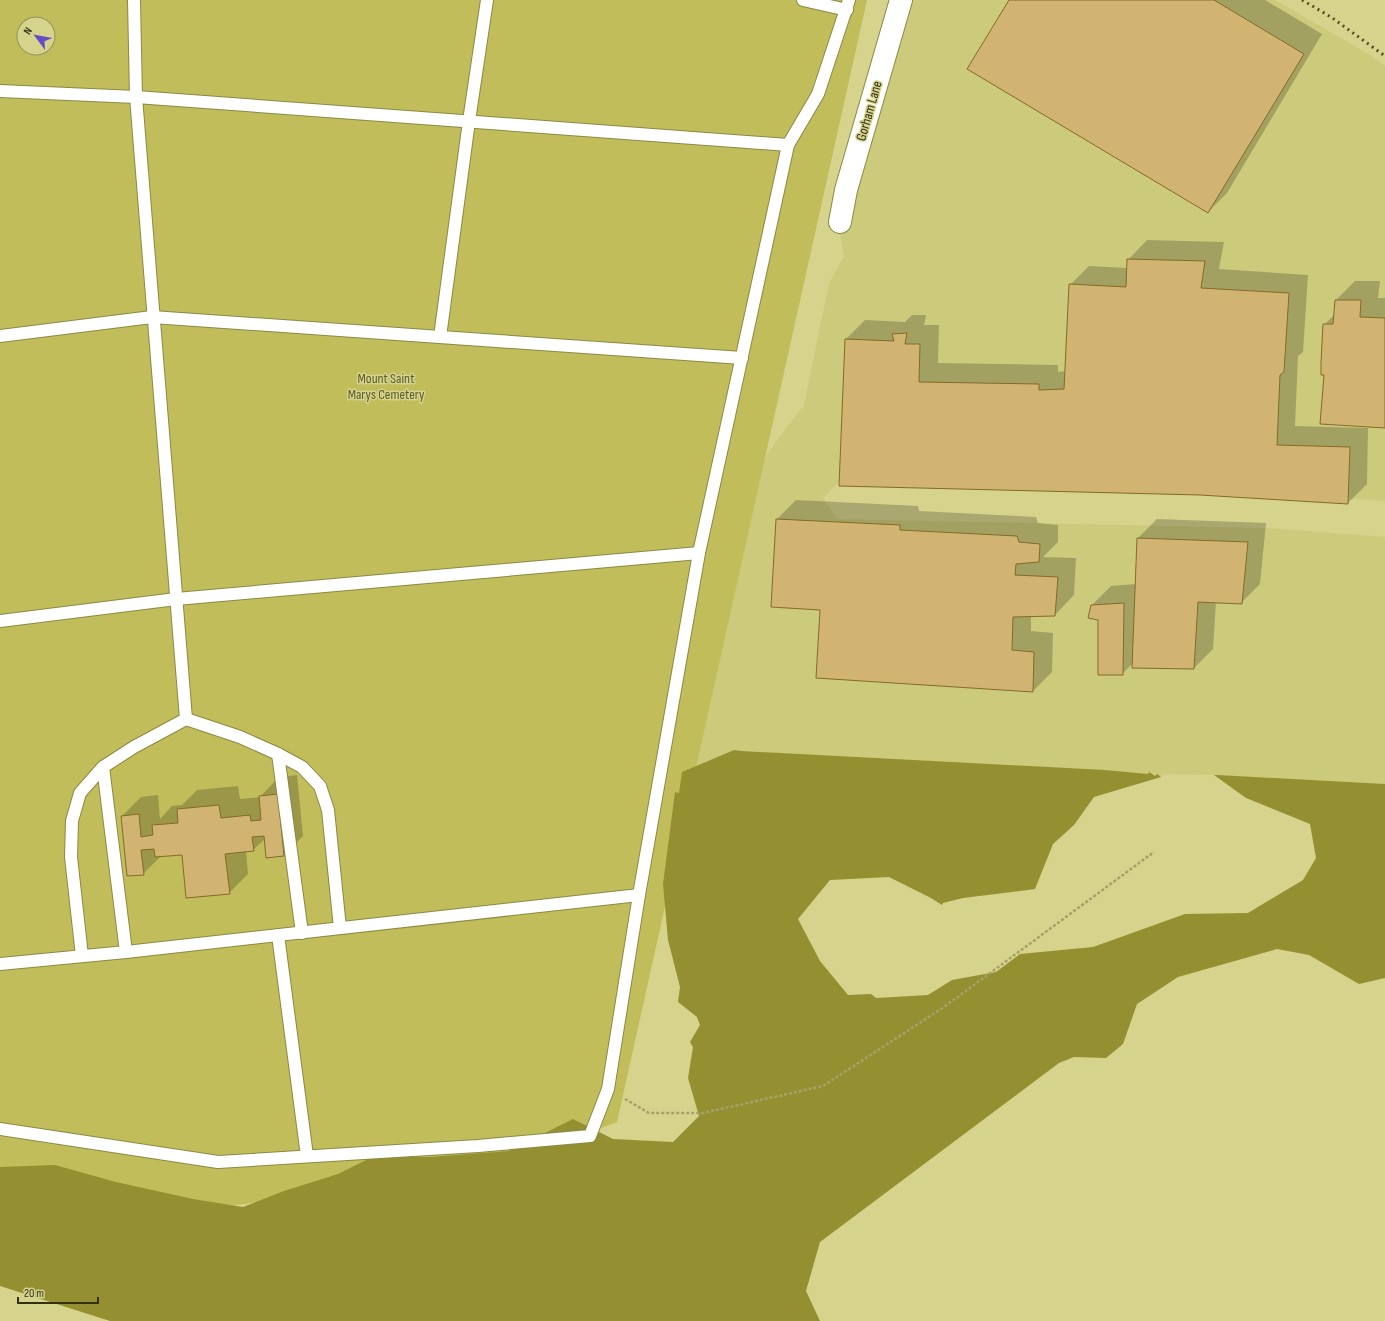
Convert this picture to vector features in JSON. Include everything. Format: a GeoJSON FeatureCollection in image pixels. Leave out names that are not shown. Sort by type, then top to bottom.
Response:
{"type":"FeatureCollection","features":[{"type":"Feature","properties":{"kind":"street","name":"Gorham Lane"},"geometry":{"type":"LineString","coordinates":[[840,222],[846,190],[901,0]]}},
{"type":"Feature","properties":{"kind":"lane"},"geometry":{"type":"LineString","coordinates":[[134,0],[136,97],[152,317],[186,719]]}},
{"type":"Feature","properties":{"kind":"lane"},"geometry":{"type":"LineString","coordinates":[[440,337],[487,0]]}},
{"type":"Feature","properties":{"kind":"lane"},"geometry":{"type":"LineString","coordinates":[[0,1129],[218,1162],[478,1146],[590,1136],[608,1089],[639,895],[699,554],[788,145],[818,94],[848,5],[803,0]]}},
{"type":"Feature","properties":{"kind":"lane"},"geometry":{"type":"LineString","coordinates":[[0,90],[136,97],[788,145]]}},
{"type":"Feature","properties":{"kind":"lane"},"geometry":{"type":"LineString","coordinates":[[0,336],[152,317],[742,358]]}},
{"type":"Feature","properties":{"kind":"lane"},"geometry":{"type":"LineString","coordinates":[[0,621],[176,599],[699,554]]}},
{"type":"Feature","properties":{"kind":"lane"},"geometry":{"type":"LineString","coordinates":[[82,956],[71,857],[72,821],[80,793],[103,768],[134,747],[186,719],[240,737],[278,754],[302,768],[320,786],[328,810],[340,928]]}},
{"type":"Feature","properties":{"kind":"lane"},"geometry":{"type":"LineString","coordinates":[[278,754],[302,933]]}},
{"type":"Feature","properties":{"kind":"lane"},"geometry":{"type":"LineString","coordinates":[[103,768],[126,952]]}},
{"type":"Feature","properties":{"kind":"lane"},"geometry":{"type":"LineString","coordinates":[[0,964],[302,933],[639,895]]}},
{"type":"Feature","properties":{"kind":"lane"},"geometry":{"type":"LineString","coordinates":[[278,935],[307,1156]]}},
{"type":"Feature","properties":{"kind":"path"},"geometry":{"type":"LineString","coordinates":[[608,1089],[649,1113],[703,1112],[823,1086],[944,1007],[1154,852]]}},
{"type":"Feature","properties":{"kind":"shaded area"},"geometry":{"type":"Polygon","coordinates":[[[895,0],[1275,0],[1370,55],[1385,66],[1385,501],[1266,492],[841,480],[823,498],[837,519],[1268,528],[1385,537],[1385,784],[1218,775],[1164,774],[1161,777],[1157,774],[1156,776],[1105,770],[734,750],[682,772],[717,520],[804,405],[829,284],[844,256],[836,212],[895,0]]]}},
{"type":"Feature","properties":{"kind":"shaded area"},"geometry":{"type":"Polygon","coordinates":[[[734,750],[1105,770],[1148,774],[1149,772],[1155,776],[1157,774],[1161,777],[1094,797],[1074,825],[1053,844],[1035,889],[963,898],[943,903],[942,905],[889,877],[830,880],[798,919],[820,961],[848,995],[871,994],[876,998],[928,995],[952,980],[996,972],[1020,954],[1093,947],[1185,914],[1248,913],[1303,880],[1316,858],[1310,824],[1246,798],[1214,775],[1385,784],[1385,978],[1359,984],[1309,955],[1277,949],[1178,977],[1137,1004],[1123,1044],[1106,1058],[1074,1057],[1059,1063],[820,1242],[806,1291],[820,1321],[110,1321],[0,1286],[0,1167],[55,1165],[116,1182],[193,1199],[243,1207],[284,1191],[338,1174],[372,1157],[430,1157],[509,1151],[573,1119],[613,1139],[673,1142],[699,1116],[688,1078],[693,1047],[690,1042],[700,1025],[697,1017],[678,1002],[680,987],[668,940],[663,884],[675,792],[679,793],[682,772],[734,750]]]}},
{"type":"Feature","properties":{"kind":"green space","name":"Mount Saint Marys Cemetery"},"geometry":{"type":"Polygon","coordinates":[[[0,0],[867,0],[617,1122],[478,1174],[213,1208],[0,1170],[0,0]]]}},
{"type":"Feature","properties":{"kind":"building"},"geometry":{"type":"Polygon","coordinates":[[[1009,0],[1214,0],[1304,54],[1208,213],[967,69],[1009,0]]]}},
{"type":"Feature","properties":{"kind":"building"},"geometry":{"type":"Polygon","coordinates":[[[1127,259],[1205,261],[1201,288],[1289,293],[1284,372],[1280,375],[1277,445],[1350,447],[1348,504],[1200,495],[839,486],[845,339],[894,341],[892,334],[907,333],[905,344],[920,344],[919,382],[1039,384],[1039,390],[1064,389],[1069,284],[1126,287],[1127,259]]]}},
{"type":"Feature","properties":{"kind":"building"},"geometry":{"type":"Polygon","coordinates":[[[1335,300],[1361,300],[1360,317],[1385,318],[1385,428],[1320,424],[1324,375],[1321,375],[1323,324],[1333,324],[1335,300]]]}},
{"type":"Feature","properties":{"kind":"building"},"geometry":{"type":"Polygon","coordinates":[[[776,519],[900,525],[900,530],[1017,536],[1019,542],[1040,544],[1039,562],[1016,564],[1015,575],[1058,577],[1055,616],[1013,617],[1012,650],[1034,652],[1033,692],[816,678],[820,610],[771,607],[776,519]]]}},
{"type":"Feature","properties":{"kind":"building"},"geometry":{"type":"Polygon","coordinates":[[[1137,538],[1248,542],[1242,604],[1198,602],[1194,669],[1132,668],[1137,538]]]}},
{"type":"Feature","properties":{"kind":"building"},"geometry":{"type":"Polygon","coordinates":[[[1124,603],[1123,675],[1098,675],[1098,620],[1088,618],[1091,605],[1124,603]]]}},
{"type":"Feature","properties":{"kind":"building"},"geometry":{"type":"Polygon","coordinates":[[[278,794],[284,856],[266,858],[264,836],[252,837],[254,851],[225,854],[230,894],[186,898],[182,855],[155,857],[154,849],[141,850],[144,875],[127,876],[121,816],[139,814],[141,837],[153,835],[152,825],[178,823],[177,809],[219,805],[221,818],[250,815],[251,821],[261,820],[259,796],[278,794]]]}},
{"type":"Feature","properties":{"kind":"railway"},"geometry":{"type":"LineString","coordinates":[[1302,0],[1331,17],[1385,56]]}}]}
